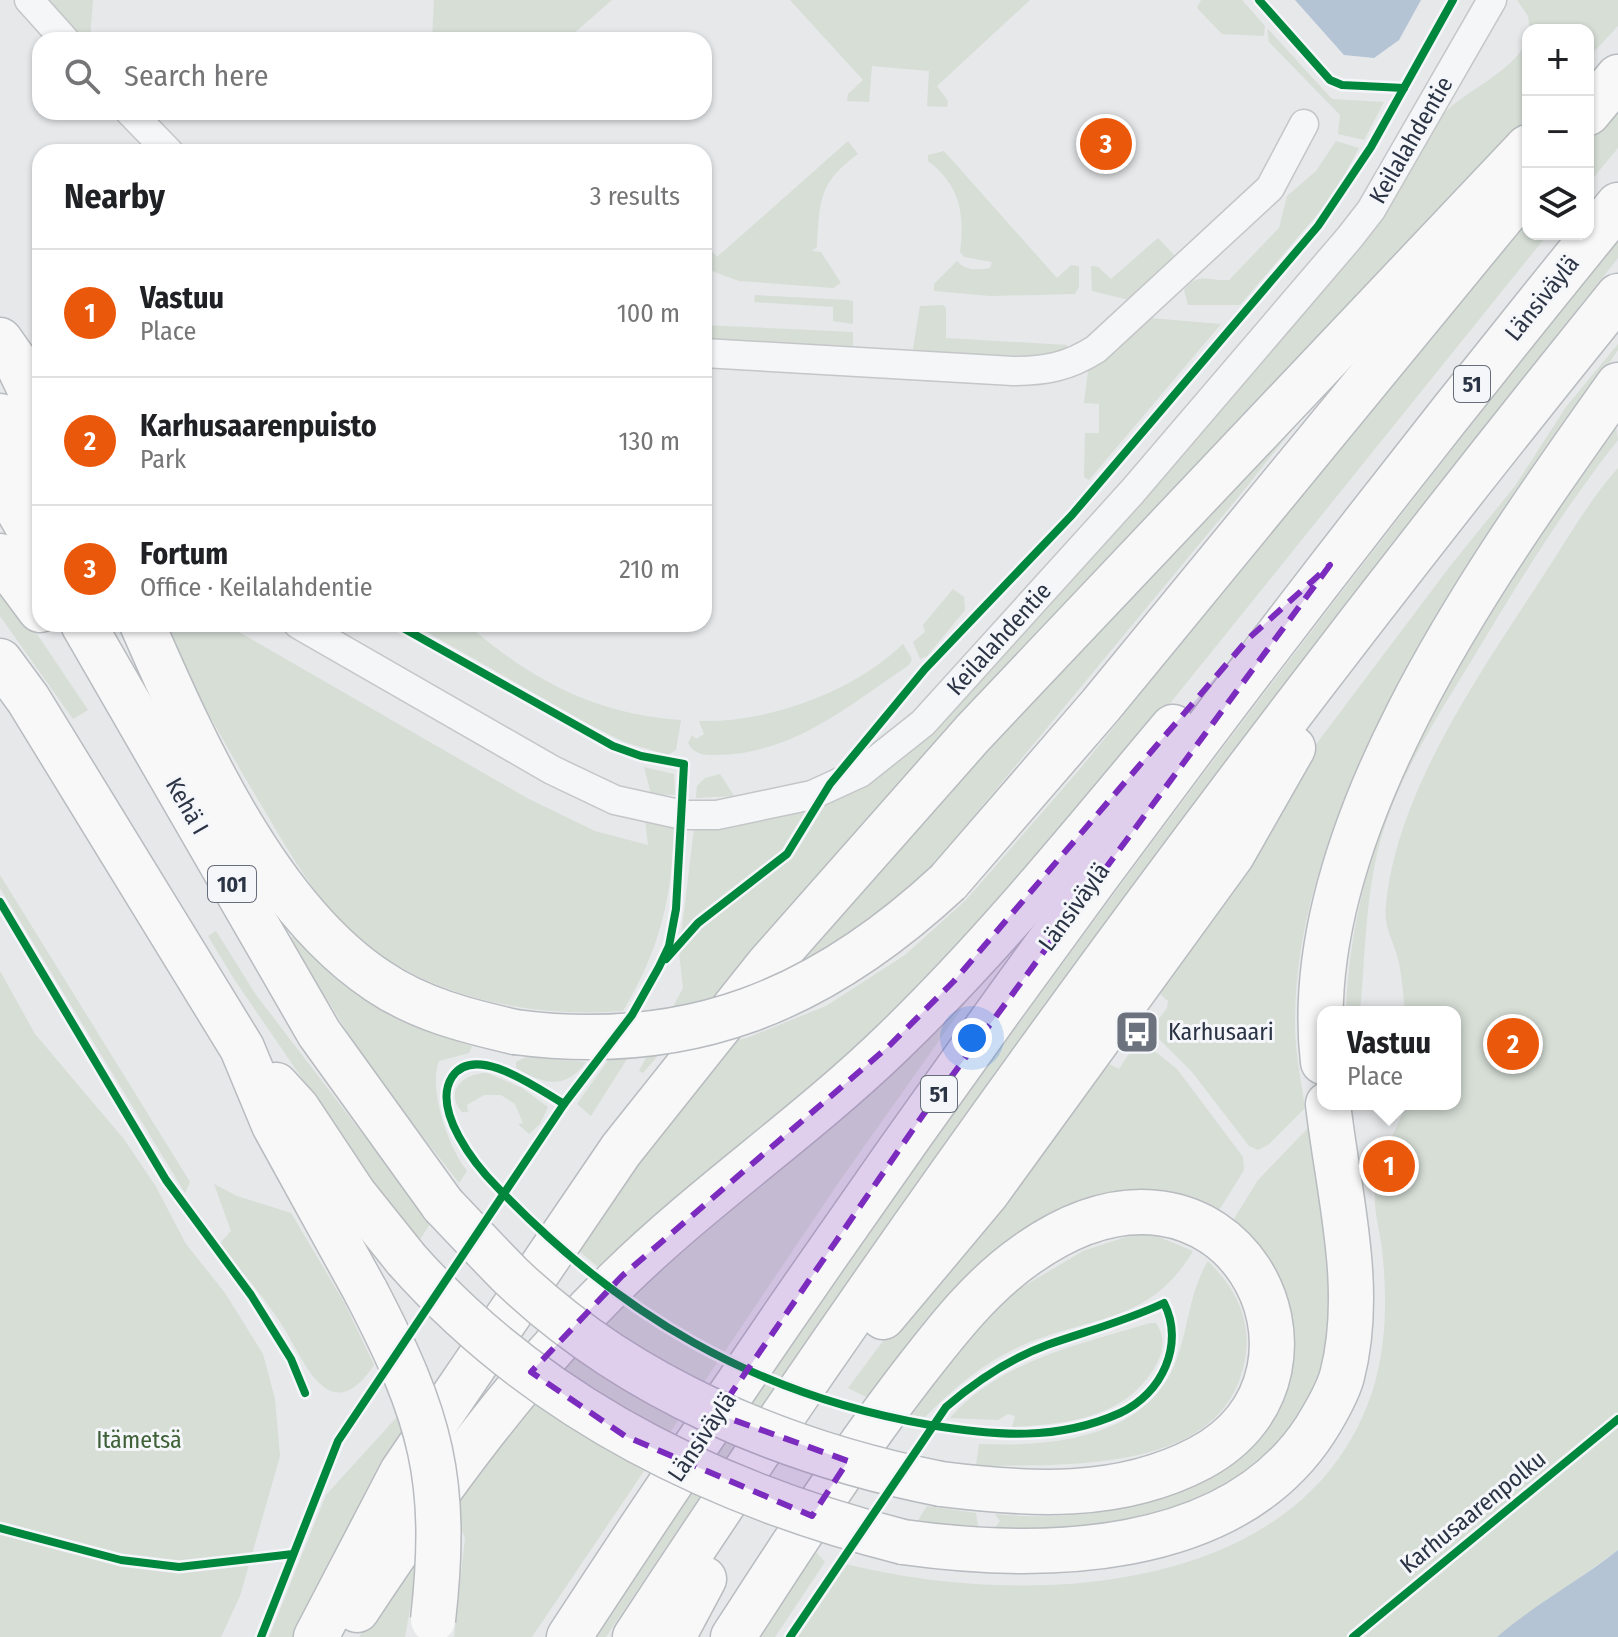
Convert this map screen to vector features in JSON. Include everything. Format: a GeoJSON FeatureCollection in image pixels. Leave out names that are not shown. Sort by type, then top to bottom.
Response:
{"type":"FeatureCollection","features":[{"type":"Feature","properties":{"kind":"highway"},"geometry":{"type":"LineString","coordinates":[[1594,77],[1618,55]]}},
{"type":"Feature","properties":{"kind":"highway"},"geometry":{"type":"LineString","coordinates":[[1594,106],[1618,77]]}},
{"type":"Feature","properties":{"kind":"highway"},"geometry":{"type":"LineString","coordinates":[[316,1637],[402,1472],[426,1435],[621,1150],[769,964],[973,733],[1522,153]]}},
{"type":"Feature","properties":{"kind":"highway"},"geometry":{"type":"LineString","coordinates":[[145,632],[167,683],[280,887],[328,941],[379,982],[441,1012],[515,1032],[560,1038],[632,1036],[721,1019],[769,1002],[862,954],[948,882],[1101,705],[1522,192]]}},
{"type":"Feature","properties":{"kind":"highway","name":"Länsiväylä"},"geometry":{"type":"LineString","coordinates":[[569,1637],[763,1345],[923,1115],[1133,827],[1330,565],[1618,205]]}},
{"type":"Feature","properties":{"kind":"highway","name":"51"},"geometry":{"type":"LineString","coordinates":[[635,1637],[969,1147],[1147,901],[1368,613],[1618,296]]}},
{"type":"Feature","properties":{"kind":"highway"},"geometry":{"type":"LineString","coordinates":[[0,340],[19,367],[32,394]]}},
{"type":"Feature","properties":{"kind":"highway"},"geometry":{"type":"LineString","coordinates":[[1324,1006],[1327,952],[1339,895],[1352,846],[1381,768],[1478,593],[1618,385]]}},
{"type":"Feature","properties":{"kind":"highway"},"geometry":{"type":"LineString","coordinates":[[0,416],[32,467]]}},
{"type":"Feature","properties":{"kind":"highway"},"geometry":{"type":"LineString","coordinates":[[0,479],[32,534]]}},
{"type":"Feature","properties":{"kind":"highway"},"geometry":{"type":"LineString","coordinates":[[0,556],[32,599]]}},
{"type":"Feature","properties":{"kind":"highway"},"geometry":{"type":"LineString","coordinates":[[342,1637],[410,1531],[504,1404],[547,1353],[622,1276],[889,1046],[932,1003],[1009,923],[1249,638],[1330,565]]}},
{"type":"Feature","properties":{"kind":"highway"},"geometry":{"type":"LineString","coordinates":[[673,1637],[724,1544],[866,1338],[986,1194],[1232,855],[1291,751],[1327,701],[1368,613]]}},
{"type":"Feature","properties":{"kind":"highway"},"geometry":{"type":"LineString","coordinates":[[55,632],[104,635],[167,683]]}},
{"type":"Feature","properties":{"kind":"highway","name":"Kehä I"},"geometry":{"type":"LineString","coordinates":[[104,635],[319,1033],[443,1205],[543,1303],[664,1387],[784,1441],[861,1465],[941,1484],[1014,1493],[1068,1493],[1165,1473],[1202,1457],[1230,1436],[1252,1411],[1268,1377],[1271,1343],[1268,1311],[1258,1281],[1244,1259],[1227,1242],[1180,1216],[1136,1210],[1109,1213],[1066,1231],[1028,1253],[986,1286],[864,1438],[733,1637]]}},
{"type":"Feature","properties":{"kind":"highway"},"geometry":{"type":"LineString","coordinates":[[0,661],[44,725],[242,1048],[274,1125],[366,1292],[407,1374],[424,1418],[434,1458],[440,1512],[431,1629]]}},
{"type":"Feature","properties":{"kind":"highway"},"geometry":{"type":"LineString","coordinates":[[242,1048],[297,1108],[354,1194],[433,1290],[495,1345],[625,1436],[757,1497],[903,1542],[962,1550],[1044,1552],[1134,1542],[1247,1497],[1274,1478],[1303,1449],[1325,1415],[1341,1378],[1349,1336],[1350,1292],[1329,1110]]}},
{"type":"Feature","properties":{"kind":"street"},"geometry":{"type":"LineString","coordinates":[[29,0],[58,32]]}},
{"type":"Feature","properties":{"kind":"street","name":"Keilalahdentie"},"geometry":{"type":"LineString","coordinates":[[312,632],[552,770],[640,808],[683,815],[743,812],[837,786],[894,749],[933,712],[1132,492],[1332,259],[1371,210],[1492,0]]}},
{"type":"Feature","properties":{"kind":"street"},"geometry":{"type":"LineString","coordinates":[[138,120],[161,144]]}},
{"type":"Feature","properties":{"kind":"street"},"geometry":{"type":"LineString","coordinates":[[712,353],[1013,371],[1043,371],[1066,365],[1096,349],[1270,188],[1304,124]]}},
{"type":"Feature","properties":{"kind":"highlighted area"},"geometry":{"type":"Polygon","coordinates":[[[1330,565],[923,1115],[717,1414],[848,1461],[812,1516],[625,1436],[531,1372],[622,1276],[889,1046],[954,981],[1249,638],[1330,565]]]}},
{"type":"Feature","properties":{"kind":"green space"},"geometry":{"type":"Polygon","coordinates":[[[41,0],[93,0],[91,32],[70,32],[41,0]]]}},
{"type":"Feature","properties":{"kind":"green space"},"geometry":{"type":"Polygon","coordinates":[[[434,0],[612,0],[575,32],[432,32],[434,0]]]}},
{"type":"Feature","properties":{"kind":"green space"},"geometry":{"type":"Polygon","coordinates":[[[790,0],[1030,0],[937,86],[948,101],[947,107],[927,106],[929,71],[872,66],[869,102],[847,101],[848,94],[863,80],[790,0]]]}},
{"type":"Feature","properties":{"kind":"green space"},"geometry":{"type":"Polygon","coordinates":[[[1201,0],[1242,0],[1265,26],[1264,36],[1222,34],[1197,8],[1201,0]]]}},
{"type":"Feature","properties":{"kind":"green space"},"geometry":{"type":"Polygon","coordinates":[[[1517,0],[1618,0],[1618,26],[1594,52],[1594,24],[1529,24],[1528,16],[1517,0]]]}},
{"type":"Feature","properties":{"kind":"green space"},"geometry":{"type":"Polygon","coordinates":[[[1267,28],[1332,99],[1384,102],[1364,140],[1338,134],[1340,115],[1269,42],[1267,28]]]}},
{"type":"Feature","properties":{"kind":"green space"},"geometry":{"type":"Polygon","coordinates":[[[1522,50],[1522,126],[1484,163],[735,977],[691,1017],[643,1073],[639,1071],[683,988],[679,952],[694,829],[770,819],[804,811],[866,783],[1445,112],[1522,50]]]}},
{"type":"Feature","properties":{"kind":"green space"},"geometry":{"type":"Polygon","coordinates":[[[1618,107],[1618,148],[1594,177],[1594,168],[1594,134],[1618,107]]]}},
{"type":"Feature","properties":{"kind":"green space"},"geometry":{"type":"Polygon","coordinates":[[[848,141],[858,154],[828,184],[821,205],[817,247],[812,251],[821,252],[841,283],[833,288],[739,281],[712,271],[712,252],[717,257],[848,141]]]}},
{"type":"Feature","properties":{"kind":"green space"},"geometry":{"type":"Polygon","coordinates":[[[1336,141],[1359,148],[1333,196],[1240,305],[1188,305],[1184,290],[1189,284],[1200,279],[1229,280],[1279,228],[1287,196],[1316,171],[1336,141]]]}},
{"type":"Feature","properties":{"kind":"green space"},"geometry":{"type":"Polygon","coordinates":[[[944,151],[1057,278],[1071,265],[1079,266],[1079,287],[1075,294],[990,296],[934,291],[934,284],[957,261],[964,267],[976,269],[990,268],[992,262],[964,257],[960,252],[962,225],[958,201],[947,180],[928,161],[928,155],[944,151]]]}},
{"type":"Feature","properties":{"kind":"green space"},"geometry":{"type":"Polygon","coordinates":[[[1522,221],[1522,240],[1543,240],[1151,727],[954,955],[852,1054],[603,1271],[573,1246],[721,1043],[747,1038],[826,1006],[905,955],[966,900],[1080,769],[1522,221]]]}},
{"type":"Feature","properties":{"kind":"green space"},"geometry":{"type":"Polygon","coordinates":[[[1158,238],[1176,257],[1129,300],[1092,291],[1091,266],[1098,267],[1111,279],[1158,238]]]}},
{"type":"Feature","properties":{"kind":"green space"},"geometry":{"type":"Polygon","coordinates":[[[1618,240],[1618,258],[1354,594],[1096,936],[847,1283],[606,1637],[594,1637],[837,1278],[1090,926],[1350,581],[1618,240]]]}},
{"type":"Feature","properties":{"kind":"green space"},"geometry":{"type":"Polygon","coordinates":[[[755,295],[853,301],[853,324],[833,321],[833,307],[754,302],[755,295]]]}},
{"type":"Feature","properties":{"kind":"green space"},"geometry":{"type":"Polygon","coordinates":[[[943,305],[946,308],[946,338],[1067,345],[1067,353],[1058,357],[923,352],[913,349],[920,306],[943,305]]]}},
{"type":"Feature","properties":{"kind":"green space"},"geometry":{"type":"Polygon","coordinates":[[[1150,318],[1221,324],[1089,480],[1084,477],[1085,433],[1099,433],[1099,404],[1084,403],[1088,371],[1150,318]]]}},
{"type":"Feature","properties":{"kind":"green space"},"geometry":{"type":"Polygon","coordinates":[[[712,325],[853,332],[853,346],[712,340],[712,325]]]}},
{"type":"Feature","properties":{"kind":"green space"},"geometry":{"type":"Polygon","coordinates":[[[1618,344],[1618,350],[1479,563],[1400,694],[1347,798],[1309,907],[1299,964],[1295,1035],[1305,1108],[1268,1145],[1258,1150],[1249,1146],[1192,1072],[1150,1030],[1167,1008],[1168,1001],[1160,994],[1311,751],[1451,565],[1515,486],[1566,407],[1618,344]]]}},
{"type":"Feature","properties":{"kind":"green space"},"geometry":{"type":"Polygon","coordinates":[[[1349,363],[935,863],[866,924],[781,972],[883,853],[1349,363]]]}},
{"type":"Feature","properties":{"kind":"green space"},"geometry":{"type":"Polygon","coordinates":[[[1616,424],[1618,440],[1524,574],[1405,777],[1384,828],[1373,874],[1360,1006],[1347,1006],[1355,930],[1374,851],[1403,774],[1438,700],[1524,559],[1616,424]]]}},
{"type":"Feature","properties":{"kind":"green space"},"geometry":{"type":"Polygon","coordinates":[[[1618,468],[1618,1550],[1497,1637],[793,1637],[842,1563],[914,1577],[992,1585],[1072,1584],[1151,1572],[1224,1548],[1289,1510],[1340,1457],[1374,1386],[1381,1352],[1385,1283],[1375,1201],[1376,1183],[1383,1160],[1404,1110],[1461,1110],[1461,1006],[1404,1006],[1400,967],[1386,918],[1393,861],[1425,774],[1446,732],[1598,493],[1618,468]]]}},
{"type":"Feature","properties":{"kind":"green space"},"geometry":{"type":"Polygon","coordinates":[[[0,579],[32,627],[32,632],[36,632],[88,710],[73,719],[0,616],[0,579]]]}},
{"type":"Feature","properties":{"kind":"green space"},"geometry":{"type":"Polygon","coordinates":[[[953,589],[964,597],[965,610],[927,656],[920,659],[913,642],[925,632],[923,625],[953,589]]]}},
{"type":"Feature","properties":{"kind":"green space"},"geometry":{"type":"Polygon","coordinates":[[[162,632],[239,632],[527,798],[595,831],[648,845],[645,819],[669,823],[674,829],[673,854],[661,924],[646,967],[623,1011],[584,1012],[505,1005],[429,982],[394,964],[362,941],[314,889],[236,763],[162,632]]]}},
{"type":"Feature","properties":{"kind":"green space"},"geometry":{"type":"Polygon","coordinates":[[[427,632],[477,632],[515,662],[565,691],[620,711],[681,720],[676,750],[668,755],[624,742],[427,632]]]}},
{"type":"Feature","properties":{"kind":"green space"},"geometry":{"type":"Polygon","coordinates":[[[903,644],[912,659],[909,665],[842,711],[797,736],[747,752],[720,755],[698,753],[688,743],[692,735],[696,739],[704,734],[699,721],[753,717],[808,701],[860,677],[903,644]]]}},
{"type":"Feature","properties":{"kind":"green space"},"geometry":{"type":"Polygon","coordinates":[[[644,767],[674,774],[675,795],[651,794],[644,767]]]}},
{"type":"Feature","properties":{"kind":"green space"},"geometry":{"type":"Polygon","coordinates":[[[720,774],[734,796],[696,798],[697,786],[705,778],[720,774]]]}},
{"type":"Feature","properties":{"kind":"green space"},"geometry":{"type":"Polygon","coordinates":[[[0,875],[190,1182],[185,1193],[0,888],[0,875]]]}},
{"type":"Feature","properties":{"kind":"green space"},"geometry":{"type":"Polygon","coordinates":[[[216,931],[256,995],[431,1223],[416,1245],[234,979],[208,936],[216,931]]]}},
{"type":"Feature","properties":{"kind":"green space"},"geometry":{"type":"Polygon","coordinates":[[[295,935],[333,972],[375,1003],[421,1028],[472,1046],[469,1053],[439,1061],[436,1073],[442,1118],[453,1148],[467,1171],[459,1183],[372,1071],[289,939],[295,935]]]}},
{"type":"Feature","properties":{"kind":"green space"},"geometry":{"type":"Polygon","coordinates":[[[1014,941],[967,1001],[839,1182],[532,1637],[454,1637],[465,1538],[459,1523],[419,1558],[405,1637],[359,1637],[402,1565],[561,1361],[1014,941]]]}},
{"type":"Feature","properties":{"kind":"green space","name":"Itämetsä"},"geometry":{"type":"Polygon","coordinates":[[[0,971],[35,1034],[123,1138],[155,1185],[186,1244],[225,1293],[263,1354],[275,1399],[280,1456],[240,1596],[221,1637],[0,1637],[0,971]]]}},
{"type":"Feature","properties":{"kind":"green space"},"geometry":{"type":"Polygon","coordinates":[[[1142,1041],[1177,1069],[1243,1157],[1244,1170],[1218,1212],[1190,1199],[1161,1192],[1132,1192],[1101,1197],[876,1402],[848,1388],[909,1306],[1090,1085],[1109,1064],[1119,1069],[1137,1042],[1142,1041]]]}},
{"type":"Feature","properties":{"kind":"green space"},"geometry":{"type":"Polygon","coordinates":[[[526,1057],[586,1062],[570,1077],[553,1082],[535,1078],[516,1068],[516,1062],[526,1057]]]}},
{"type":"Feature","properties":{"kind":"green space"},"geometry":{"type":"Polygon","coordinates":[[[609,1059],[627,1059],[591,1116],[577,1104],[609,1059]]]}},
{"type":"Feature","properties":{"kind":"green space"},"geometry":{"type":"Polygon","coordinates":[[[487,1073],[522,1088],[548,1107],[540,1124],[529,1134],[518,1124],[523,1123],[515,1104],[501,1095],[484,1095],[467,1105],[468,1112],[462,1112],[455,1097],[459,1084],[471,1076],[487,1073]]]}},
{"type":"Feature","properties":{"kind":"green space"},"geometry":{"type":"Polygon","coordinates":[[[1308,1128],[1333,1281],[1328,1360],[1302,1419],[1253,1472],[1183,1509],[1073,1531],[994,1529],[1000,1521],[995,1514],[1045,1516],[1098,1512],[1150,1501],[1199,1483],[1240,1456],[1271,1420],[1288,1374],[1289,1318],[1271,1264],[1254,1240],[1232,1222],[1258,1180],[1308,1128]]]}},
{"type":"Feature","properties":{"kind":"green space"},"geometry":{"type":"Polygon","coordinates":[[[214,1184],[237,1196],[291,1213],[345,1304],[374,1365],[358,1384],[343,1392],[330,1391],[308,1369],[273,1312],[219,1244],[231,1231],[214,1184]]]}},
{"type":"Feature","properties":{"kind":"green space"},"geometry":{"type":"Polygon","coordinates":[[[1132,1235],[1154,1235],[1193,1251],[1176,1275],[1139,1305],[1023,1345],[971,1376],[925,1417],[910,1415],[816,1552],[825,1562],[775,1637],[750,1637],[844,1497],[982,1320],[1014,1292],[1083,1251],[1132,1235]]]}},
{"type":"Feature","properties":{"kind":"green space"},"geometry":{"type":"Polygon","coordinates":[[[1208,1261],[1226,1282],[1239,1305],[1247,1344],[1245,1359],[1231,1397],[1207,1425],[1174,1444],[1135,1456],[1052,1465],[976,1466],[979,1444],[1065,1440],[1120,1422],[1143,1407],[1162,1387],[1176,1361],[1193,1297],[1208,1261]]]}},
{"type":"Feature","properties":{"kind":"green space"},"geometry":{"type":"Polygon","coordinates":[[[1156,1323],[1161,1333],[1162,1348],[1157,1363],[1130,1396],[1113,1407],[1074,1420],[1033,1426],[1012,1427],[1015,1416],[1008,1414],[998,1420],[950,1418],[970,1398],[1017,1368],[1069,1347],[1156,1323]]]}},
{"type":"Feature","properties":{"kind":"green space"},"geometry":{"type":"Polygon","coordinates":[[[406,1407],[403,1433],[297,1637],[269,1637],[326,1495],[406,1407]]]}},
{"type":"Feature","properties":{"kind":"green space"},"geometry":{"type":"Polygon","coordinates":[[[927,1506],[976,1513],[979,1532],[914,1527],[927,1506]]]}},
{"type":"Feature","properties":{"kind":"water"},"geometry":{"type":"Polygon","coordinates":[[[1295,0],[1421,0],[1399,40],[1374,58],[1344,55],[1295,0]]]}},
{"type":"Feature","properties":{"kind":"water"},"geometry":{"type":"Polygon","coordinates":[[[1618,1550],[1618,1637],[1497,1637],[1526,1614],[1618,1550]]]}},
{"type":"Feature","properties":{"kind":"cycle path"},"geometry":{"type":"LineString","coordinates":[[1259,0],[1330,80],[1342,85],[1404,88]]}},
{"type":"Feature","properties":{"kind":"cycle path"},"geometry":{"type":"LineString","coordinates":[[666,959],[698,923],[787,854],[830,784],[925,669],[1072,515],[1318,226],[1371,147],[1453,0]]}},
{"type":"Feature","properties":{"kind":"cycle path"},"geometry":{"type":"LineString","coordinates":[[261,1637],[338,1441],[564,1104],[632,1015],[669,946],[676,909],[684,764],[641,756],[613,746],[410,632]]}},
{"type":"Feature","properties":{"kind":"cycle path"},"geometry":{"type":"LineString","coordinates":[[0,902],[166,1180],[251,1295],[291,1359],[305,1393]]}},
{"type":"Feature","properties":{"kind":"cycle path"},"geometry":{"type":"LineString","coordinates":[[564,1104],[507,1072],[476,1064],[462,1067],[452,1077],[447,1090],[452,1121],[479,1166],[544,1233],[592,1274],[642,1311],[694,1343],[806,1393],[866,1411],[930,1425],[954,1429],[1026,1434],[1097,1422],[1135,1404],[1158,1381],[1166,1366],[1172,1335],[1164,1303],[1019,1357],[981,1380],[946,1407],[790,1637]]}},
{"type":"Feature","properties":{"kind":"cycle path","name":"Karhusaarenpolku"},"geometry":{"type":"LineString","coordinates":[[1353,1637],[1618,1419]]}},
{"type":"Feature","properties":{"kind":"cycle path"},"geometry":{"type":"LineString","coordinates":[[0,1528],[121,1560],[179,1567],[293,1554]]}},
{"type":"Feature","properties":{"kind":"place","name":"Fortum"},"geometry":{"type":"Point","coordinates":[1106,144]}},
{"type":"Feature","properties":{"kind":"place","name":"Karhusaari"},"geometry":{"type":"Point","coordinates":[1137,1032]}},
{"type":"Feature","properties":{"kind":"place","name":"Karhusaarenpuisto"},"geometry":{"type":"Point","coordinates":[1513,1044]}},
{"type":"Feature","properties":{"kind":"place","name":"Vastuu"},"geometry":{"type":"Point","coordinates":[1389,1166]}}]}
